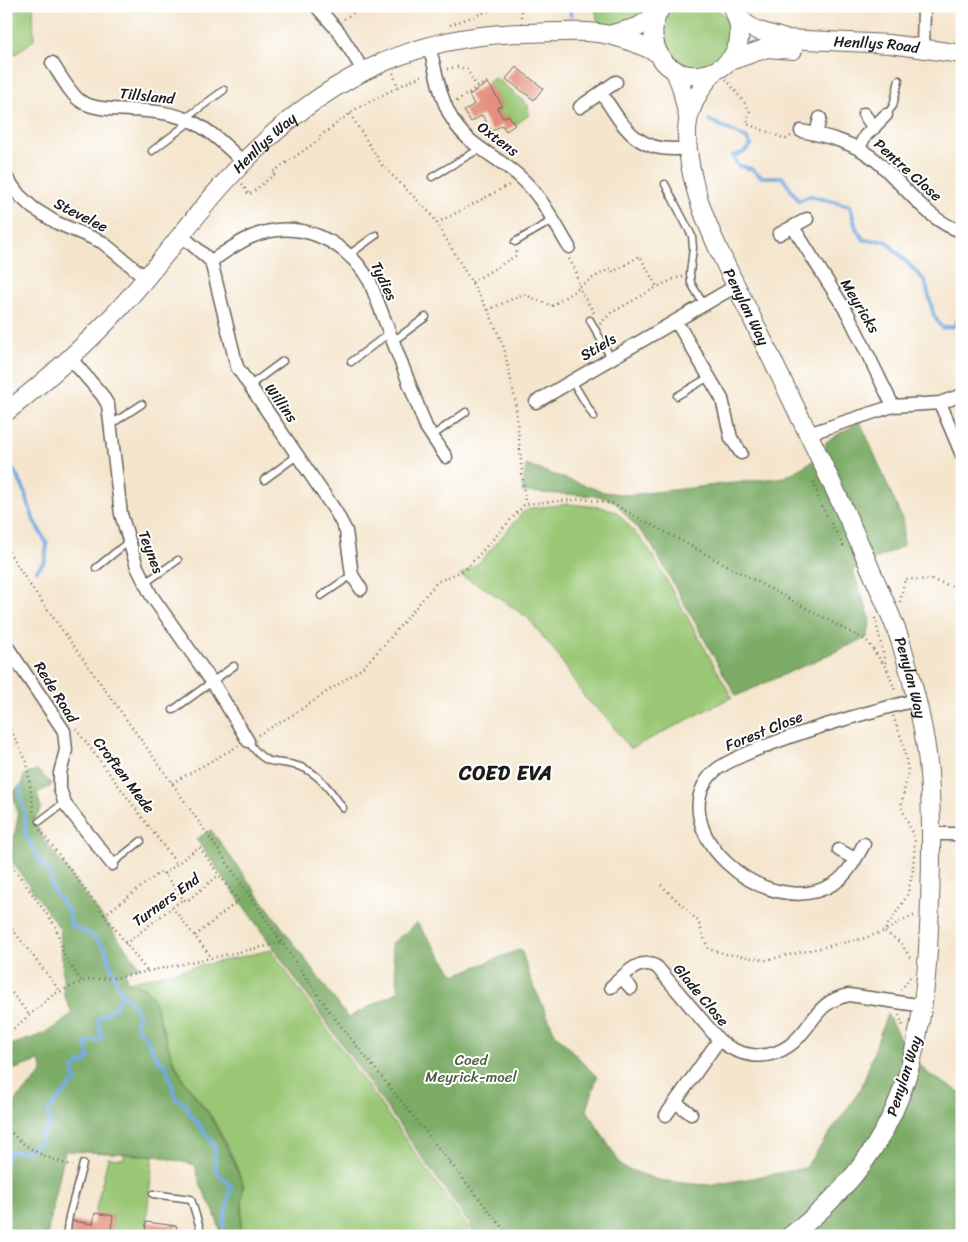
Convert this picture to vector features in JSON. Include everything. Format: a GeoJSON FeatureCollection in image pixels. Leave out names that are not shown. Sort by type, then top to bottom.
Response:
{"type":"FeatureCollection","features":[{"type":"Feature","properties":{"kind":"street"},"geometry":{"type":"LineString","coordinates":[[316,6],[335,26],[363,70]]}},
{"type":"Feature","properties":{"kind":"street"},"geometry":{"type":"LineString","coordinates":[[924,6],[923,50],[962,54]]}},
{"type":"Feature","properties":{"kind":"street","name":"Henllys Road"},"geometry":{"type":"LineString","coordinates":[[732,8],[756,30],[777,37],[890,44],[923,50]]}},
{"type":"Feature","properties":{"kind":"street","name":"Penylan Way"},"geometry":{"type":"LineString","coordinates":[[688,117],[695,99],[736,52],[740,30],[732,8]]}},
{"type":"Feature","properties":{"kind":"street"},"geometry":{"type":"LineString","coordinates":[[608,35],[638,27],[659,11]]}},
{"type":"Feature","properties":{"kind":"street"},"geometry":{"type":"LineString","coordinates":[[658,53],[653,34],[659,11]]}},
{"type":"Feature","properties":{"kind":"street","name":"Henllys Way"},"geometry":{"type":"LineString","coordinates":[[6,412],[71,359],[146,278],[238,168],[290,120],[331,88],[387,59],[456,39],[500,33],[576,32],[608,35]]}},
{"type":"Feature","properties":{"kind":"street"},"geometry":{"type":"LineString","coordinates":[[608,35],[658,53],[674,69]]}},
{"type":"Feature","properties":{"kind":"street","name":"Oxtens"},"geometry":{"type":"LineString","coordinates":[[429,46],[439,70],[454,122],[462,132],[516,173],[537,193],[569,252]]}},
{"type":"Feature","properties":{"kind":"street","name":"Henllys Road"},"geometry":{"type":"LineString","coordinates":[[674,69],[689,75],[721,67],[767,48],[893,55],[923,50]]}},
{"type":"Feature","properties":{"kind":"street","name":"Tillsland"},"geometry":{"type":"LineString","coordinates":[[52,63],[80,102],[94,107],[163,111],[189,119],[218,138],[238,168]]}},
{"type":"Feature","properties":{"kind":"street","name":"Penylan Way"},"geometry":{"type":"LineString","coordinates":[[674,69],[681,86],[688,117],[688,148],[697,190],[712,232],[736,286],[808,434],[896,626],[916,700],[929,771],[932,881],[924,1006],[917,1044],[885,1131],[860,1169],[839,1194],[790,1236]]}},
{"type":"Feature","properties":{"kind":"street"},"geometry":{"type":"LineString","coordinates":[[580,107],[616,82]]}},
{"type":"Feature","properties":{"kind":"street"},"geometry":{"type":"LineString","coordinates":[[601,92],[627,131],[638,141],[666,150],[688,148]]}},
{"type":"Feature","properties":{"kind":"street"},"geometry":{"type":"LineString","coordinates":[[864,114],[874,128]]}},
{"type":"Feature","properties":{"kind":"street","name":"Pentre Close"},"geometry":{"type":"LineString","coordinates":[[859,148],[886,115]]}},
{"type":"Feature","properties":{"kind":"street"},"geometry":{"type":"LineString","coordinates":[[816,134],[820,118]]}},
{"type":"Feature","properties":{"kind":"street","name":"Pentre Close"},"geometry":{"type":"LineString","coordinates":[[801,131],[840,140],[859,148],[874,158],[937,218],[962,231]]}},
{"type":"Feature","properties":{"kind":"street","name":"Stevelee"},"geometry":{"type":"LineString","coordinates":[[6,177],[19,195],[33,208],[57,223],[102,242],[146,278]]}},
{"type":"Feature","properties":{"kind":"street"},"geometry":{"type":"LineString","coordinates":[[779,234],[807,220]]}},
{"type":"Feature","properties":{"kind":"street","name":"Meyricks"},"geometry":{"type":"LineString","coordinates":[[793,227],[848,314],[865,345],[893,406]]}},
{"type":"Feature","properties":{"kind":"street","name":"Tydies"},"geometry":{"type":"LineString","coordinates":[[211,261],[251,237],[280,229],[293,229],[322,236],[350,254],[361,266],[370,282],[390,338],[426,427],[446,457]]}},
{"type":"Feature","properties":{"kind":"street"},"geometry":{"type":"LineString","coordinates":[[182,235],[211,261]]}},
{"type":"Feature","properties":{"kind":"street","name":"Willins"},"geometry":{"type":"LineString","coordinates":[[211,261],[237,367],[298,455],[346,530],[352,575],[361,589]]}},
{"type":"Feature","properties":{"kind":"street","name":"Stiels"},"geometry":{"type":"LineString","coordinates":[[536,402],[736,286]]}},
{"type":"Feature","properties":{"kind":"street"},"geometry":{"type":"LineString","coordinates":[[676,321],[722,399],[731,438],[741,454]]}},
{"type":"Feature","properties":{"kind":"street","name":"Teynes"},"geometry":{"type":"LineString","coordinates":[[71,359],[102,395],[108,405],[121,514],[128,542],[145,583],[160,608],[212,682],[248,741]]}},
{"type":"Feature","properties":{"kind":"street"},"geometry":{"type":"LineString","coordinates":[[808,434],[893,406],[940,402],[962,395]]}},
{"type":"Feature","properties":{"kind":"street"},"geometry":{"type":"LineString","coordinates":[[940,402],[962,455]]}},
{"type":"Feature","properties":{"kind":"street","name":"Rede Road"},"geometry":{"type":"LineString","coordinates":[[6,644],[64,731],[66,750],[60,773],[60,789],[65,802],[112,864]]}},
{"type":"Feature","properties":{"kind":"street","name":"Forest Close"},"geometry":{"type":"LineString","coordinates":[[864,844],[850,869],[834,883],[804,893],[770,889],[732,869],[712,847],[700,815],[702,794],[708,778],[717,769],[742,756],[820,726],[916,700]]}},
{"type":"Feature","properties":{"kind":"street"},"geometry":{"type":"LineString","coordinates":[[930,834],[962,834]]}},
{"type":"Feature","properties":{"kind":"street"},"geometry":{"type":"LineString","coordinates":[[839,850],[855,859]]}},
{"type":"Feature","properties":{"kind":"street","name":"Glade Close"},"geometry":{"type":"LineString","coordinates":[[611,987],[643,963],[650,963],[656,967],[726,1047],[750,1056],[764,1056],[791,1045],[821,1008],[835,998],[850,994],[924,1006]]}},
{"type":"Feature","properties":{"kind":"street"},"geometry":{"type":"LineString","coordinates":[[622,978],[631,988]]}},
{"type":"Feature","properties":{"kind":"street","name":"Glade Close"},"geometry":{"type":"LineString","coordinates":[[666,1115],[719,1040]]}},
{"type":"Feature","properties":{"kind":"street"},"geometry":{"type":"LineString","coordinates":[[675,1102],[691,1114]]}},
{"type":"Feature","properties":{"kind":"lane"},"geometry":{"type":"LineString","coordinates":[[886,115],[893,106],[899,80]]}},
{"type":"Feature","properties":{"kind":"lane"},"geometry":{"type":"LineString","coordinates":[[152,150],[224,90]]}},
{"type":"Feature","properties":{"kind":"lane"},"geometry":{"type":"LineString","coordinates":[[432,177],[482,147]]}},
{"type":"Feature","properties":{"kind":"lane"},"geometry":{"type":"LineString","coordinates":[[665,184],[692,236],[693,248],[690,258],[691,283],[704,305]]}},
{"type":"Feature","properties":{"kind":"lane"},"geometry":{"type":"LineString","coordinates":[[514,242],[553,220]]}},
{"type":"Feature","properties":{"kind":"lane"},"geometry":{"type":"LineString","coordinates":[[350,254],[376,235]]}},
{"type":"Feature","properties":{"kind":"lane"},"geometry":{"type":"LineString","coordinates":[[350,362],[426,317]]}},
{"type":"Feature","properties":{"kind":"lane"},"geometry":{"type":"LineString","coordinates":[[592,325],[611,358]]}},
{"type":"Feature","properties":{"kind":"lane"},"geometry":{"type":"LineString","coordinates":[[249,386],[283,361]]}},
{"type":"Feature","properties":{"kind":"lane"},"geometry":{"type":"LineString","coordinates":[[677,396],[709,377]]}},
{"type":"Feature","properties":{"kind":"lane"},"geometry":{"type":"LineString","coordinates":[[572,381],[594,417]]}},
{"type":"Feature","properties":{"kind":"lane"},"geometry":{"type":"LineString","coordinates":[[110,425],[142,404]]}},
{"type":"Feature","properties":{"kind":"lane"},"geometry":{"type":"LineString","coordinates":[[432,436],[466,412]]}},
{"type":"Feature","properties":{"kind":"lane"},"geometry":{"type":"LineString","coordinates":[[264,480],[298,455]]}},
{"type":"Feature","properties":{"kind":"lane"},"geometry":{"type":"LineString","coordinates":[[96,568],[128,542]]}},
{"type":"Feature","properties":{"kind":"lane"},"geometry":{"type":"LineString","coordinates":[[145,583],[178,560]]}},
{"type":"Feature","properties":{"kind":"lane"},"geometry":{"type":"LineString","coordinates":[[321,596],[352,575]]}},
{"type":"Feature","properties":{"kind":"lane"},"geometry":{"type":"LineString","coordinates":[[173,710],[234,666]]}},
{"type":"Feature","properties":{"kind":"lane"},"geometry":{"type":"LineString","coordinates":[[248,741],[258,756],[277,764],[302,767],[325,784],[343,808]]}},
{"type":"Feature","properties":{"kind":"lane"},"geometry":{"type":"LineString","coordinates":[[38,822],[65,802]]}},
{"type":"Feature","properties":{"kind":"lane"},"geometry":{"type":"LineString","coordinates":[[112,864],[141,841]]}},
{"type":"Feature","properties":{"kind":"lane"},"geometry":{"type":"LineString","coordinates":[[66,1236],[69,1216],[82,1166]]}},
{"type":"Feature","properties":{"kind":"lane"},"geometry":{"type":"LineString","coordinates":[[153,1194],[191,1199],[200,1228],[200,1236]]}},
{"type":"Feature","properties":{"kind":"path"},"geometry":{"type":"LineString","coordinates":[[335,26],[363,6]]}},
{"type":"Feature","properties":{"kind":"path"},"geometry":{"type":"LineString","coordinates":[[449,25],[502,6]]}},
{"type":"Feature","properties":{"kind":"path"},"geometry":{"type":"LineString","coordinates":[[387,59],[398,87]]}},
{"type":"Feature","properties":{"kind":"path"},"geometry":{"type":"LineString","coordinates":[[238,168],[249,195],[275,174],[274,172],[320,139],[319,137],[350,114],[398,87],[439,70],[457,67],[467,69],[477,87]]}},
{"type":"Feature","properties":{"kind":"path"},"geometry":{"type":"LineString","coordinates":[[721,67],[750,110],[747,124],[786,139],[801,131]]}},
{"type":"Feature","properties":{"kind":"path"},"geometry":{"type":"LineString","coordinates":[[453,104],[477,87],[490,81]]}},
{"type":"Feature","properties":{"kind":"path"},"geometry":{"type":"LineString","coordinates":[[350,114],[382,165],[432,215],[488,310],[504,348],[516,399],[525,504]]}},
{"type":"Feature","properties":{"kind":"path"},"geometry":{"type":"LineString","coordinates":[[437,223],[511,184],[516,173]]}},
{"type":"Feature","properties":{"kind":"path"},"geometry":{"type":"LineString","coordinates":[[472,282],[517,255],[514,242]]}},
{"type":"Feature","properties":{"kind":"path"},"geometry":{"type":"LineString","coordinates":[[569,252],[576,271],[579,287],[596,314],[592,325]]}},
{"type":"Feature","properties":{"kind":"path"},"geometry":{"type":"LineString","coordinates":[[488,310],[523,294],[552,306],[611,268],[613,272],[640,256],[657,287]]}},
{"type":"Feature","properties":{"kind":"path"},"geometry":{"type":"LineString","coordinates":[[592,325],[657,287],[676,278],[690,276]]}},
{"type":"Feature","properties":{"kind":"path"},"geometry":{"type":"LineString","coordinates":[[813,476],[819,501],[846,551]]}},
{"type":"Feature","properties":{"kind":"path"},"geometry":{"type":"LineString","coordinates":[[172,784],[302,709],[360,669],[385,644],[437,582],[466,569],[525,504],[584,499],[613,504],[867,641],[886,666]]}},
{"type":"Feature","properties":{"kind":"path"},"geometry":{"type":"LineString","coordinates":[[6,547],[27,581],[172,784],[332,1015],[510,1236]]}},
{"type":"Feature","properties":{"kind":"path"},"geometry":{"type":"LineString","coordinates":[[896,626],[905,580],[932,580],[962,588]]}},
{"type":"Feature","properties":{"kind":"path"},"geometry":{"type":"LineString","coordinates":[[874,614],[886,666],[897,697],[891,706],[903,743],[908,771],[901,806],[915,840],[913,870],[907,896],[884,931]]}},
{"type":"Feature","properties":{"kind":"path"},"geometry":{"type":"LineString","coordinates":[[6,720],[27,762],[38,822],[46,840],[147,971]]}},
{"type":"Feature","properties":{"kind":"path","name":"Croften Mede"},"geometry":{"type":"LineString","coordinates":[[73,726],[177,864]]}},
{"type":"Feature","properties":{"kind":"path","name":"Turners End"},"geometry":{"type":"LineString","coordinates":[[104,915],[199,847],[219,875],[187,901],[182,899],[125,944]]}},
{"type":"Feature","properties":{"kind":"path"},"geometry":{"type":"LineString","coordinates":[[6,857],[56,927],[64,956],[82,982]]}},
{"type":"Feature","properties":{"kind":"path"},"geometry":{"type":"LineString","coordinates":[[163,873],[182,899]]}},
{"type":"Feature","properties":{"kind":"path"},"geometry":{"type":"LineString","coordinates":[[195,936],[238,901],[219,875]]}},
{"type":"Feature","properties":{"kind":"path"},"geometry":{"type":"LineString","coordinates":[[661,885],[698,921],[708,949],[726,954],[766,960],[865,938],[884,931],[912,916],[920,918]]}},
{"type":"Feature","properties":{"kind":"path"},"geometry":{"type":"LineString","coordinates":[[172,907],[211,957]]}},
{"type":"Feature","properties":{"kind":"path"},"geometry":{"type":"LineString","coordinates":[[6,921],[60,991]]}},
{"type":"Feature","properties":{"kind":"path"},"geometry":{"type":"LineString","coordinates":[[884,931],[901,943],[912,961],[912,967]]}},
{"type":"Feature","properties":{"kind":"path"},"geometry":{"type":"LineString","coordinates":[[6,1035],[60,991],[82,982],[121,977],[281,943]]}},
{"type":"Feature","properties":{"kind":"path"},"geometry":{"type":"LineString","coordinates":[[912,973],[893,1001],[909,1039],[917,1044]]}},
{"type":"Feature","properties":{"kind":"path"},"geometry":{"type":"LineString","coordinates":[[6,985],[29,1015]]}},
{"type":"Feature","properties":{"kind":"path"},"geometry":{"type":"LineString","coordinates":[[6,1125],[12,1134],[25,1146],[82,1166]]}},
{"type":"Feature","properties":{"kind":"green space"},"geometry":{"type":"Polygon","coordinates":[[[6,6],[33,6],[34,40],[6,61],[6,6]]]}},
{"type":"Feature","properties":{"kind":"green space"},"geometry":{"type":"Polygon","coordinates":[[[595,6],[651,6],[642,17],[629,23],[601,25],[597,19],[595,6]]]}},
{"type":"Feature","properties":{"kind":"green space"},"geometry":{"type":"Polygon","coordinates":[[[669,6],[715,6],[730,22],[734,44],[706,70],[680,62],[669,54],[665,48],[658,29],[669,6]]]}},
{"type":"Feature","properties":{"kind":"green space"},"geometry":{"type":"Polygon","coordinates":[[[494,78],[528,105],[529,115],[515,125],[508,115],[503,118],[497,108],[502,105],[488,83],[494,78]]]}},
{"type":"Feature","properties":{"kind":"green space"},"geometry":{"type":"Polygon","coordinates":[[[860,421],[903,521],[903,546],[853,570],[870,618],[868,637],[736,696],[651,544],[614,501],[599,496],[522,492],[526,465],[604,492],[629,495],[785,477],[825,454],[826,442],[860,421]]]}},
{"type":"Feature","properties":{"kind":"green space"},"geometry":{"type":"Polygon","coordinates":[[[568,504],[600,507],[617,512],[649,549],[732,697],[630,749],[606,717],[585,698],[557,654],[528,618],[488,590],[460,575],[479,563],[523,512],[532,508],[568,504]]]}},
{"type":"Feature","properties":{"kind":"green space"},"geometry":{"type":"Polygon","coordinates":[[[37,770],[51,783],[51,786],[37,793],[41,808],[34,821],[45,841],[140,967],[125,971],[127,982],[144,988],[152,995],[172,1059],[185,1082],[211,1117],[231,1156],[243,1184],[240,1236],[222,1236],[214,1212],[200,1184],[195,1165],[153,1155],[65,1151],[47,1236],[6,1236],[6,1121],[18,1097],[42,1073],[42,1067],[39,1061],[6,1072],[6,1046],[50,1030],[72,1013],[64,995],[60,929],[13,863],[11,853],[18,817],[13,792],[22,784],[24,775],[37,770]]]}},
{"type":"Feature","properties":{"kind":"green space","name":"Coed Meyrick-moel"},"geometry":{"type":"Polygon","coordinates":[[[211,830],[348,1018],[399,991],[391,944],[417,923],[455,975],[521,949],[531,980],[555,1033],[597,1077],[587,1110],[622,1167],[658,1180],[714,1185],[805,1168],[861,1089],[887,1014],[908,1054],[930,1075],[962,1093],[962,1236],[475,1236],[470,1225],[196,839],[211,830]]]}},
{"type":"Feature","properties":{"kind":"green space"},"geometry":{"type":"Polygon","coordinates":[[[271,950],[467,1226],[472,1236],[241,1236],[243,1184],[232,1155],[212,1117],[185,1082],[173,1059],[152,995],[144,987],[128,982],[271,950]]]}},
{"type":"Feature","properties":{"kind":"green space"},"geometry":{"type":"Polygon","coordinates":[[[124,1154],[153,1156],[145,1236],[110,1236],[113,1216],[95,1213],[108,1158],[124,1159],[124,1154]]]}},
{"type":"Feature","properties":{"kind":"building"},"geometry":{"type":"Polygon","coordinates":[[[516,67],[543,88],[534,100],[506,79],[516,67]]]}},
{"type":"Feature","properties":{"kind":"building"},"geometry":{"type":"Polygon","coordinates":[[[488,83],[502,105],[497,108],[503,118],[508,115],[515,125],[506,131],[502,125],[492,131],[482,115],[471,122],[464,111],[474,104],[469,95],[488,83]]]}},
{"type":"Feature","properties":{"kind":"building"},"geometry":{"type":"Polygon","coordinates":[[[95,1213],[113,1216],[110,1236],[70,1236],[72,1221],[93,1224],[95,1213]]]}},
{"type":"Feature","properties":{"kind":"building"},"geometry":{"type":"Polygon","coordinates":[[[146,1222],[177,1226],[175,1236],[145,1236],[146,1222]]]}},
{"type":"Feature","properties":{"kind":"waterway"},"geometry":{"type":"LineString","coordinates":[[570,6],[571,15]]}},
{"type":"Feature","properties":{"kind":"waterway"},"geometry":{"type":"LineString","coordinates":[[709,120],[746,138],[751,145],[744,152],[733,156],[737,165],[751,169],[762,177],[782,177],[799,201],[810,196],[850,206],[856,228],[864,240],[886,241],[925,281],[934,316],[942,328],[954,326],[962,313]]}},
{"type":"Feature","properties":{"kind":"waterway"},"geometry":{"type":"LineString","coordinates":[[6,344],[6,350]]}},
{"type":"Feature","properties":{"kind":"waterway"},"geometry":{"type":"LineString","coordinates":[[11,466],[23,487],[34,521],[47,544],[45,561],[36,571]]}},
{"type":"Feature","properties":{"kind":"waterway"},"geometry":{"type":"LineString","coordinates":[[20,787],[26,827],[25,833],[39,860],[50,874],[52,889],[69,912],[71,925],[93,936],[105,948],[118,987],[136,1009],[138,1016],[136,1027],[146,1037],[158,1061],[166,1064],[176,1099],[184,1102],[189,1112],[214,1144],[216,1171],[231,1186],[224,1218],[224,1236]]}},
{"type":"Feature","properties":{"kind":"waterway"},"geometry":{"type":"LineString","coordinates":[[6,1161],[9,1152],[25,1152],[40,1143],[43,1131],[50,1128],[48,1111],[70,1086],[76,1083],[73,1068],[89,1058],[86,1043],[102,1039],[98,1019],[115,1007],[123,993]]}},
{"type":"Feature","properties":{"kind":"district","name":"COED EVA"},"geometry":{"type":"Point","coordinates":[506,773]}}]}
